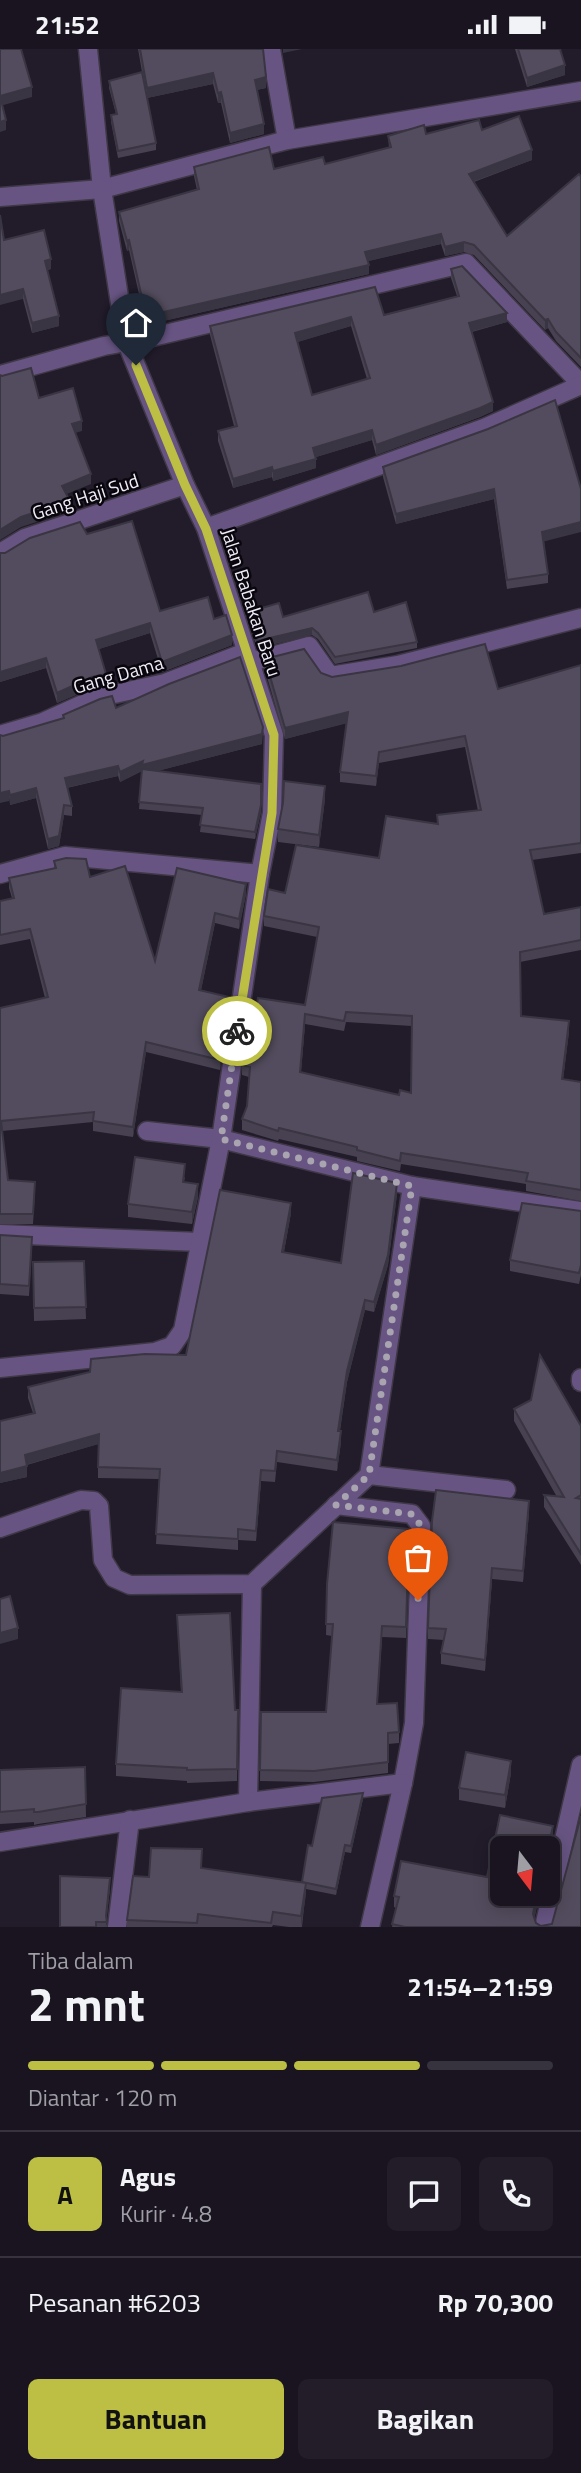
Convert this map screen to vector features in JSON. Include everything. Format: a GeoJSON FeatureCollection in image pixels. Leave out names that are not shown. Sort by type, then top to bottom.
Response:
{"type":"FeatureCollection","features":[{"type":"Feature","properties":{"kind":"street","name":"Jalan Babakan Baru"},"geometry":{"type":"LineString","coordinates":[[0,1368],[155,1352],[172,1346],[183,1330],[221,1139],[260,874],[272,813],[274,735],[206,529],[126,341],[102,189],[88,49]]}},
{"type":"Feature","properties":{"kind":"street"},"geometry":{"type":"LineString","coordinates":[[271,49],[287,140]]}},
{"type":"Feature","properties":{"kind":"street"},"geometry":{"type":"LineString","coordinates":[[0,197],[102,189],[287,140],[581,91]]}},
{"type":"Feature","properties":{"kind":"street"},"geometry":{"type":"LineString","coordinates":[[0,375],[126,341],[466,263],[581,384],[484,428],[206,529]]}},
{"type":"Feature","properties":{"kind":"street","name":"Gang Haji Sud"},"geometry":{"type":"LineString","coordinates":[[0,553],[25,538],[185,485]]}},
{"type":"Feature","properties":{"kind":"street","name":"Gang Dama"},"geometry":{"type":"LineString","coordinates":[[0,735],[43,722],[96,698],[165,683],[248,657],[309,646],[330,676],[398,665],[581,618]]}},
{"type":"Feature","properties":{"kind":"street"},"geometry":{"type":"LineString","coordinates":[[0,874],[65,856],[260,874]]}},
{"type":"Feature","properties":{"kind":"street"},"geometry":{"type":"LineString","coordinates":[[147,1131],[221,1139],[412,1186],[581,1211]]}},
{"type":"Feature","properties":{"kind":"street"},"geometry":{"type":"LineString","coordinates":[[0,1528],[89,1499],[99,1506],[103,1560],[114,1578],[130,1585],[252,1584],[369,1475],[412,1186]]}},
{"type":"Feature","properties":{"kind":"street"},"geometry":{"type":"LineString","coordinates":[[0,1234],[200,1242]]}},
{"type":"Feature","properties":{"kind":"street"},"geometry":{"type":"LineString","coordinates":[[369,1475],[506,1490]]}},
{"type":"Feature","properties":{"kind":"street"},"geometry":{"type":"LineString","coordinates":[[336,1505],[412,1514],[421,1526],[414,1723],[370,1927]]}},
{"type":"Feature","properties":{"kind":"street"},"geometry":{"type":"LineString","coordinates":[[248,1802],[252,1584]]}},
{"type":"Feature","properties":{"kind":"street"},"geometry":{"type":"LineString","coordinates":[[544,1927],[575,1816],[581,1765]]}},
{"type":"Feature","properties":{"kind":"street"},"geometry":{"type":"LineString","coordinates":[[0,1842],[248,1802],[403,1783]]}},
{"type":"Feature","properties":{"kind":"street"},"geometry":{"type":"LineString","coordinates":[[117,1927],[130,1820]]}},
{"type":"Feature","properties":{"kind":"building"},"geometry":{"type":"Polygon","coordinates":[[[0,49],[21,49],[32,87],[0,96],[0,49]]]}},
{"type":"Feature","properties":{"kind":"building"},"geometry":{"type":"Polygon","coordinates":[[[140,49],[263,49],[266,77],[255,80],[264,124],[230,133],[221,92],[218,93],[213,73],[147,88],[140,49]]]}},
{"type":"Feature","properties":{"kind":"building"},"geometry":{"type":"Polygon","coordinates":[[[518,49],[560,49],[565,65],[527,78],[518,49]]]}},
{"type":"Feature","properties":{"kind":"building"},"geometry":{"type":"Polygon","coordinates":[[[142,72],[156,143],[118,151],[111,115],[117,114],[109,81],[142,72]]]}},
{"type":"Feature","properties":{"kind":"building"},"geometry":{"type":"Polygon","coordinates":[[[0,96],[6,120],[0,122],[0,96]]]}},
{"type":"Feature","properties":{"kind":"building"},"geometry":{"type":"Polygon","coordinates":[[[519,116],[532,150],[469,174],[507,236],[579,174],[581,177],[581,358],[556,332],[548,319],[545,320],[474,245],[464,242],[445,247],[441,234],[365,252],[369,265],[146,316],[129,240],[127,241],[119,212],[199,189],[194,167],[269,147],[274,169],[323,157],[325,164],[391,147],[388,136],[424,125],[426,134],[479,120],[482,130],[519,116]]]}},
{"type":"Feature","properties":{"kind":"building"},"geometry":{"type":"Polygon","coordinates":[[[0,215],[4,240],[44,230],[51,259],[45,261],[59,316],[32,323],[23,289],[0,295],[0,215]]]}},
{"type":"Feature","properties":{"kind":"building"},"geometry":{"type":"Polygon","coordinates":[[[462,266],[507,313],[469,323],[493,402],[376,445],[372,430],[313,448],[316,459],[273,471],[272,467],[233,479],[218,431],[237,426],[210,326],[375,287],[384,315],[459,296],[451,269],[462,266]],[[351,317],[295,333],[312,395],[370,378],[351,317]]]}},
{"type":"Feature","properties":{"kind":"building"},"geometry":{"type":"Polygon","coordinates":[[[31,368],[39,398],[73,388],[82,421],[72,424],[91,474],[62,486],[70,501],[21,517],[0,530],[0,375],[31,368]]]}},
{"type":"Feature","properties":{"kind":"building"},"geometry":{"type":"Polygon","coordinates":[[[555,400],[581,489],[581,522],[542,532],[548,574],[507,580],[494,489],[396,514],[383,467],[488,429],[555,400]]]}},
{"type":"Feature","properties":{"kind":"building"},"geometry":{"type":"Polygon","coordinates":[[[132,521],[160,611],[208,597],[214,619],[226,615],[232,635],[162,662],[150,623],[96,640],[106,674],[92,677],[57,693],[46,658],[0,672],[0,553],[5,553],[30,538],[80,522],[87,534],[132,521]]]}},
{"type":"Feature","properties":{"kind":"building"},"geometry":{"type":"Polygon","coordinates":[[[368,592],[374,612],[406,602],[417,642],[335,657],[312,628],[257,641],[248,612],[279,603],[283,617],[368,592]]]}},
{"type":"Feature","properties":{"kind":"building"},"geometry":{"type":"Polygon","coordinates":[[[485,644],[498,689],[581,665],[581,843],[530,850],[544,914],[581,907],[581,940],[520,952],[521,1016],[569,1021],[562,1079],[581,1082],[581,1190],[526,1181],[528,1173],[401,1153],[400,1161],[357,1150],[357,1147],[279,1128],[278,1131],[242,1119],[247,1106],[250,1067],[242,1065],[251,1001],[257,1003],[258,998],[305,1005],[319,927],[264,916],[268,889],[285,893],[296,845],[379,858],[386,816],[438,824],[437,815],[481,810],[465,736],[379,752],[376,776],[340,772],[348,712],[285,728],[265,659],[304,649],[321,673],[332,677],[401,666],[485,644]],[[346,1012],[344,1021],[305,1014],[300,1072],[399,1095],[400,1090],[411,1093],[412,1016],[346,1012]]]}},
{"type":"Feature","properties":{"kind":"building"},"geometry":{"type":"Polygon","coordinates":[[[240,657],[263,727],[262,734],[142,765],[143,761],[120,772],[118,766],[65,778],[72,806],[64,805],[59,836],[48,839],[36,788],[10,795],[9,791],[0,793],[0,735],[64,718],[63,715],[112,696],[116,708],[240,657]]]}},
{"type":"Feature","properties":{"kind":"building"},"geometry":{"type":"Polygon","coordinates":[[[142,769],[261,784],[261,805],[255,832],[200,825],[203,808],[139,802],[142,769]]]}},
{"type":"Feature","properties":{"kind":"building"},"geometry":{"type":"Polygon","coordinates":[[[284,781],[325,786],[319,835],[278,829],[284,781]]]}},
{"type":"Feature","properties":{"kind":"building"},"geometry":{"type":"Polygon","coordinates":[[[66,858],[86,859],[90,877],[125,866],[155,961],[177,868],[246,884],[239,919],[215,913],[199,990],[229,997],[220,1060],[146,1042],[133,1127],[93,1121],[94,1112],[1,1121],[8,1180],[35,1182],[33,1214],[0,1214],[0,1008],[48,997],[30,929],[0,935],[0,901],[14,898],[9,878],[56,868],[54,861],[66,858]]]}},
{"type":"Feature","properties":{"kind":"building"},"geometry":{"type":"Polygon","coordinates":[[[135,1157],[185,1164],[183,1182],[198,1184],[192,1212],[128,1204],[135,1157]]]}},
{"type":"Feature","properties":{"kind":"building"},"geometry":{"type":"Polygon","coordinates":[[[353,1173],[397,1183],[388,1255],[374,1302],[365,1300],[347,1371],[338,1431],[341,1431],[337,1460],[277,1451],[275,1471],[261,1470],[256,1531],[238,1529],[238,1539],[156,1534],[160,1469],[98,1467],[99,1434],[25,1455],[27,1466],[0,1473],[0,1421],[35,1413],[28,1387],[90,1372],[91,1359],[145,1354],[186,1355],[220,1190],[291,1203],[282,1252],[341,1263],[353,1173]]]}},
{"type":"Feature","properties":{"kind":"building"},"geometry":{"type":"Polygon","coordinates":[[[522,1203],[581,1211],[579,1273],[510,1260],[522,1203]]]}},
{"type":"Feature","properties":{"kind":"building"},"geometry":{"type":"Polygon","coordinates":[[[0,1235],[32,1237],[29,1286],[0,1284],[0,1235]]]}},
{"type":"Feature","properties":{"kind":"building"},"geometry":{"type":"Polygon","coordinates":[[[84,1261],[86,1307],[34,1308],[33,1262],[84,1261]]]}},
{"type":"Feature","properties":{"kind":"building"},"geometry":{"type":"Polygon","coordinates":[[[540,1355],[581,1426],[581,1495],[576,1498],[581,1499],[581,1554],[544,1495],[564,1497],[514,1409],[531,1400],[540,1355]]]}},
{"type":"Feature","properties":{"kind":"building"},"geometry":{"type":"Polygon","coordinates":[[[436,1490],[529,1501],[523,1571],[492,1568],[485,1660],[441,1653],[446,1629],[428,1628],[432,1521],[436,1490]]]}},
{"type":"Feature","properties":{"kind":"building"},"geometry":{"type":"Polygon","coordinates":[[[333,1522],[409,1529],[406,1627],[382,1626],[377,1704],[397,1703],[399,1732],[388,1733],[388,1762],[314,1771],[260,1770],[261,1712],[326,1712],[333,1624],[326,1624],[333,1522]]]}},
{"type":"Feature","properties":{"kind":"building"},"geometry":{"type":"Polygon","coordinates":[[[10,1596],[18,1628],[0,1633],[0,1599],[10,1596]]]}},
{"type":"Feature","properties":{"kind":"building"},"geometry":{"type":"Polygon","coordinates":[[[230,1613],[235,1710],[238,1710],[237,1769],[187,1770],[116,1764],[121,1688],[182,1692],[177,1615],[230,1613]]]}},
{"type":"Feature","properties":{"kind":"building"},"geometry":{"type":"Polygon","coordinates":[[[466,1752],[511,1761],[505,1795],[459,1788],[466,1752]]]}},
{"type":"Feature","properties":{"kind":"building"},"geometry":{"type":"Polygon","coordinates":[[[85,1767],[86,1804],[38,1812],[34,1812],[34,1809],[0,1812],[0,1770],[85,1767]]]}},
{"type":"Feature","properties":{"kind":"building"},"geometry":{"type":"Polygon","coordinates":[[[363,1793],[351,1846],[345,1845],[336,1889],[302,1882],[308,1845],[312,1846],[322,1798],[363,1793]]]}},
{"type":"Feature","properties":{"kind":"building"},"geometry":{"type":"Polygon","coordinates":[[[500,1815],[553,1826],[551,1836],[496,1836],[500,1815]]]}},
{"type":"Feature","properties":{"kind":"building"},"geometry":{"type":"Polygon","coordinates":[[[581,1816],[581,1927],[405,1927],[392,1924],[399,1897],[394,1896],[401,1861],[487,1877],[490,1863],[490,1906],[535,1906],[533,1914],[536,1923],[541,1926],[552,1924],[557,1906],[560,1906],[560,1894],[581,1816]]]}},
{"type":"Feature","properties":{"kind":"building"},"geometry":{"type":"Polygon","coordinates":[[[151,1848],[202,1849],[201,1868],[306,1883],[301,1916],[273,1912],[271,1923],[198,1914],[197,1923],[127,1920],[133,1876],[149,1877],[151,1848]]]}},
{"type":"Feature","properties":{"kind":"building"},"geometry":{"type":"Polygon","coordinates":[[[60,1876],[110,1878],[107,1922],[96,1922],[96,1927],[60,1927],[60,1876]]]}},
{"type":"Feature","properties":{"kind":"way so far"},"geometry":{"type":"LineString","coordinates":[[237,1031],[221,1139],[412,1186],[372,1440],[369,1475],[336,1505],[412,1514],[418,1519],[421,1526],[418,1600]]}},
{"type":"Feature","properties":{"kind":"route"},"geometry":{"type":"LineString","coordinates":[[136,365],[206,529],[274,735],[272,813],[260,874],[237,1031]]}}]}
